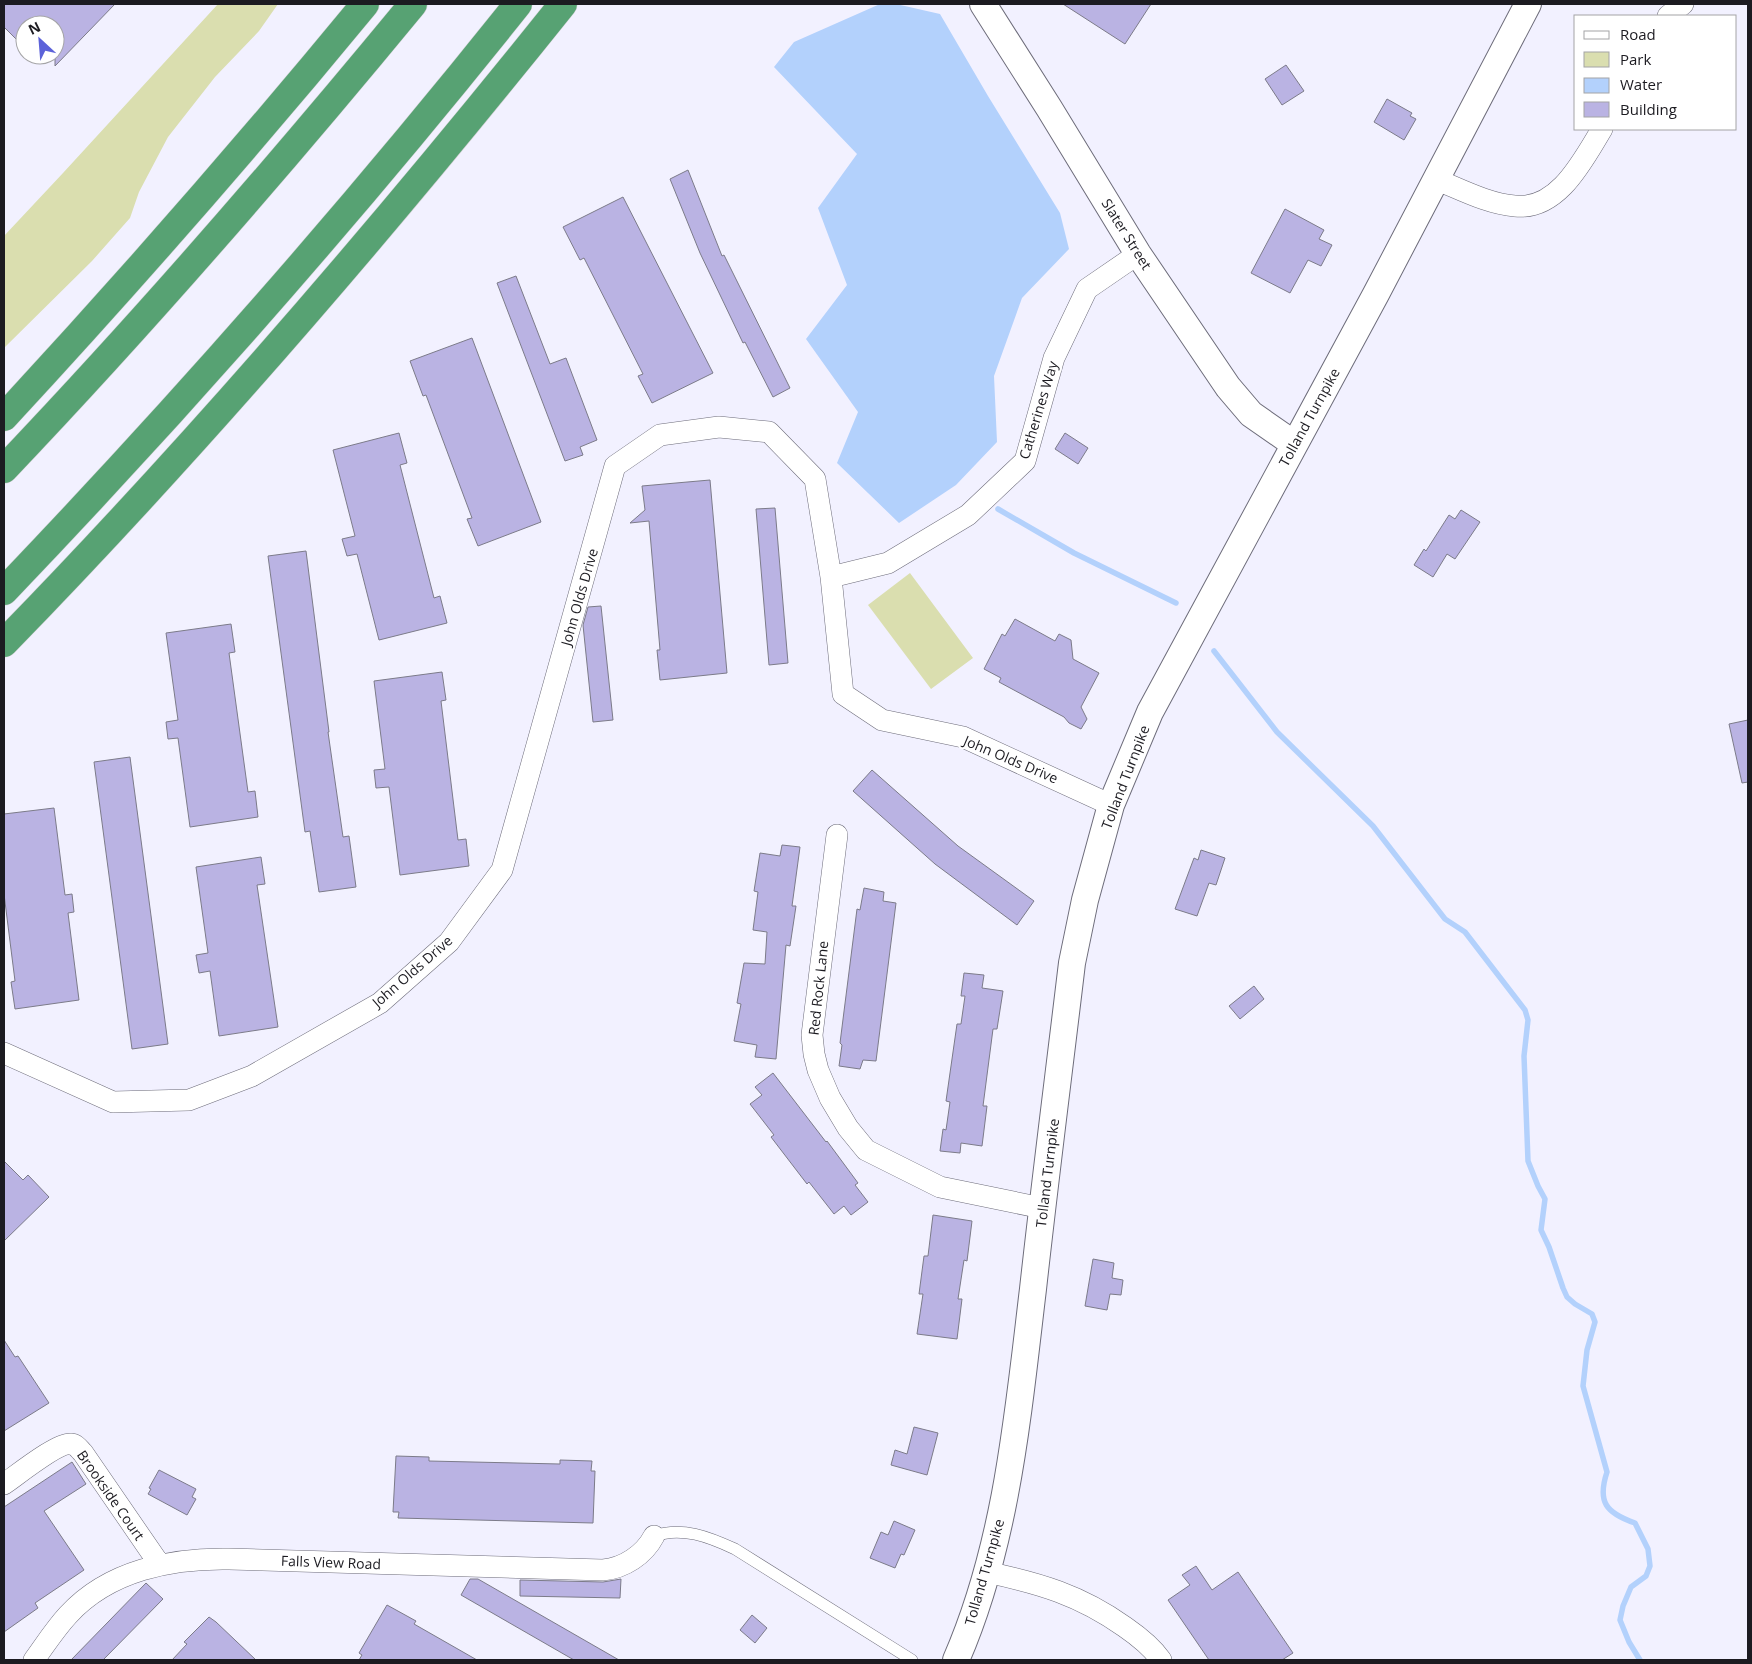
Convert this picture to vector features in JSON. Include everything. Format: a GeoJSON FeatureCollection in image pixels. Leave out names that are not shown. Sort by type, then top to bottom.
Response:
{"type":"FeatureCollection","features":[{"type":"Feature","properties":{"kind":"highway"},"geometry":{"type":"LineString","coordinates":[[4,417],[187,215],[365,4]]}},
{"type":"Feature","properties":{"kind":"highway"},"geometry":{"type":"LineString","coordinates":[[4,469],[201,254],[413,4]]}},
{"type":"Feature","properties":{"kind":"highway"},"geometry":{"type":"LineString","coordinates":[[4,590],[102,487],[234,341],[397,152],[518,4]]}},
{"type":"Feature","properties":{"kind":"highway"},"geometry":{"type":"LineString","coordinates":[[4,643],[138,500],[295,326],[427,171],[563,4]]}},
{"type":"Feature","properties":{"kind":"street","name":"Slater Street"},"geometry":{"type":"LineString","coordinates":[[983,4],[1138,254],[1228,387],[1251,414],[1294,444]]}},
{"type":"Feature","properties":{"kind":"street","name":"Tolland Turnpike"},"geometry":{"type":"LineString","coordinates":[[956,1660],[967,1633],[997,1536],[1017,1419],[1072,963],[1085,900],[1111,805],[1150,712],[1376,294],[1528,4]]}},
{"type":"Feature","properties":{"kind":"street"},"geometry":{"type":"LineString","coordinates":[[1669,15],[1683,4]]}},
{"type":"Feature","properties":{"kind":"street"},"geometry":{"type":"LineString","coordinates":[[1435,179],[1505,205],[1523,206],[1534,204],[1549,197],[1568,179],[1601,130]]}},
{"type":"Feature","properties":{"kind":"street","name":"Catherines Way"},"geometry":{"type":"LineString","coordinates":[[831,577],[888,562],[968,515],[1025,461],[1054,358],[1087,289],[1138,254]]}},
{"type":"Feature","properties":{"kind":"street","name":"John Olds Drive"},"geometry":{"type":"LineString","coordinates":[[4,1053],[113,1102],[190,1100],[252,1076],[380,1003],[449,942],[502,870],[615,466],[660,435],[719,427],[769,432],[815,479],[831,577],[843,694],[882,720],[963,737],[1045,773],[1111,805]]}},
{"type":"Feature","properties":{"kind":"street","name":"Red Rock Lane"},"geometry":{"type":"LineString","coordinates":[[837,835],[812,1035],[818,1070],[830,1098],[848,1128],[866,1150],[908,1172],[940,1186],[1042,1208]]}},
{"type":"Feature","properties":{"kind":"street","name":"Brookside Court"},"geometry":{"type":"LineString","coordinates":[[4,1484],[57,1448],[65,1444],[74,1444],[83,1453],[160,1565]]}},
{"type":"Feature","properties":{"kind":"street","name":"Falls View Road"},"geometry":{"type":"LineString","coordinates":[[34,1660],[68,1614],[88,1596],[118,1579],[160,1565],[182,1561],[220,1559],[609,1569],[624,1564],[635,1557],[648,1545],[654,1536]]}},
{"type":"Feature","properties":{"kind":"street"},"geometry":{"type":"LineString","coordinates":[[986,1572],[1053,1589],[1075,1597],[1104,1612],[1133,1632],[1161,1660]]}},
{"type":"Feature","properties":{"kind":"lane"},"geometry":{"type":"LineString","coordinates":[[654,1536],[686,1532],[714,1540],[735,1550],[912,1660]]}},
{"type":"Feature","properties":{"kind":"green space"},"geometry":{"type":"Polygon","coordinates":[[[218,4],[278,4],[259,31],[215,77],[168,137],[139,192],[130,218],[92,261],[4,348],[4,236],[218,4]]]}},
{"type":"Feature","properties":{"kind":"green space"},"geometry":{"type":"Polygon","coordinates":[[[910,573],[973,658],[931,689],[868,605],[910,573]]]}},
{"type":"Feature","properties":{"kind":"water"},"geometry":{"type":"Polygon","coordinates":[[[880,4],[896,4],[940,14],[1060,213],[1069,249],[1022,298],[994,376],[997,442],[956,485],[899,523],[837,463],[858,412],[806,339],[847,285],[818,208],[857,154],[774,67],[794,42],[880,4]]]}},
{"type":"Feature","properties":{"kind":"building"},"geometry":{"type":"Polygon","coordinates":[[[4,4],[115,4],[65,56],[65,15],[15,15],[15,38],[4,27],[4,4]]]}},
{"type":"Feature","properties":{"kind":"building"},"geometry":{"type":"Polygon","coordinates":[[[1063,4],[1151,4],[1125,44],[1063,4]]]}},
{"type":"Feature","properties":{"kind":"building"},"geometry":{"type":"Polygon","coordinates":[[[1286,65],[1304,91],[1282,105],[1265,79],[1286,65]]]}},
{"type":"Feature","properties":{"kind":"building"},"geometry":{"type":"Polygon","coordinates":[[[1387,99],[1412,113],[1410,116],[1416,119],[1404,140],[1374,122],[1387,99]]]}},
{"type":"Feature","properties":{"kind":"building"},"geometry":{"type":"Polygon","coordinates":[[[688,170],[722,256],[724,255],[790,388],[773,397],[745,342],[743,343],[700,253],[670,179],[688,170]]]}},
{"type":"Feature","properties":{"kind":"building"},"geometry":{"type":"Polygon","coordinates":[[[623,197],[713,373],[652,403],[638,376],[643,374],[584,258],[580,260],[563,227],[623,197]]]}},
{"type":"Feature","properties":{"kind":"building"},"geometry":{"type":"Polygon","coordinates":[[[1285,209],[1324,230],[1319,239],[1332,245],[1321,266],[1308,260],[1290,293],[1251,273],[1285,209]]]}},
{"type":"Feature","properties":{"kind":"building"},"geometry":{"type":"Polygon","coordinates":[[[516,276],[550,364],[566,358],[597,440],[580,447],[583,455],[565,461],[497,283],[516,276]]]}},
{"type":"Feature","properties":{"kind":"building"},"geometry":{"type":"Polygon","coordinates":[[[472,338],[541,522],[478,546],[467,519],[472,518],[426,395],[423,396],[410,361],[472,338]]]}},
{"type":"Feature","properties":{"kind":"building"},"geometry":{"type":"Polygon","coordinates":[[[399,433],[407,463],[400,465],[434,598],[440,596],[447,623],[379,640],[357,554],[347,556],[342,539],[355,536],[333,450],[399,433]]]}},
{"type":"Feature","properties":{"kind":"building"},"geometry":{"type":"Polygon","coordinates":[[[1065,433],[1088,448],[1078,464],[1055,449],[1065,433]]]}},
{"type":"Feature","properties":{"kind":"building"},"geometry":{"type":"Polygon","coordinates":[[[710,480],[727,673],[660,680],[657,650],[660,650],[649,521],[630,523],[645,510],[642,486],[710,480]]]}},
{"type":"Feature","properties":{"kind":"building"},"geometry":{"type":"Polygon","coordinates":[[[775,508],[788,663],[769,665],[756,509],[775,508]]]}},
{"type":"Feature","properties":{"kind":"building"},"geometry":{"type":"Polygon","coordinates":[[[1461,510],[1480,522],[1455,559],[1447,554],[1433,577],[1414,565],[1424,549],[1426,551],[1449,515],[1455,519],[1461,510]]]}},
{"type":"Feature","properties":{"kind":"building"},"geometry":{"type":"Polygon","coordinates":[[[306,551],[343,837],[349,836],[356,887],[319,892],[310,831],[305,832],[268,556],[306,551]]]}},
{"type":"Feature","properties":{"kind":"building"},"geometry":{"type":"Polygon","coordinates":[[[601,606],[613,720],[593,722],[583,625],[588,607],[601,606]]]}},
{"type":"Feature","properties":{"kind":"building"},"geometry":{"type":"Polygon","coordinates":[[[1015,619],[1055,641],[1059,634],[1071,640],[1073,659],[1099,673],[1081,707],[1087,719],[1081,729],[1069,723],[1064,717],[999,682],[1001,678],[984,669],[1002,634],[1005,636],[1015,619]]]}},
{"type":"Feature","properties":{"kind":"building"},"geometry":{"type":"Polygon","coordinates":[[[231,624],[235,652],[229,653],[248,792],[255,791],[258,817],[190,827],[178,738],[168,739],[166,722],[178,720],[166,633],[231,624]]]}},
{"type":"Feature","properties":{"kind":"building"},"geometry":{"type":"Polygon","coordinates":[[[442,672],[446,700],[441,701],[458,840],[466,839],[469,866],[400,875],[389,787],[376,788],[374,770],[385,769],[374,681],[442,672]]]}},
{"type":"Feature","properties":{"kind":"building"},"geometry":{"type":"Polygon","coordinates":[[[1748,720],[1748,782],[1742,783],[1729,724],[1748,720]]]}},
{"type":"Feature","properties":{"kind":"building"},"geometry":{"type":"Polygon","coordinates":[[[130,757],[168,1044],[132,1049],[94,762],[130,757]]]}},
{"type":"Feature","properties":{"kind":"building"},"geometry":{"type":"Polygon","coordinates":[[[872,770],[958,846],[1034,901],[1017,925],[935,864],[853,791],[872,770]]]}},
{"type":"Feature","properties":{"kind":"building"},"geometry":{"type":"Polygon","coordinates":[[[54,808],[65,895],[72,894],[74,912],[68,913],[79,1000],[15,1009],[11,982],[15,981],[4,894],[4,814],[54,808]]]}},
{"type":"Feature","properties":{"kind":"building"},"geometry":{"type":"Polygon","coordinates":[[[782,845],[800,847],[792,906],[796,906],[790,946],[786,945],[776,1059],[755,1057],[757,1045],[734,1041],[741,1004],[737,1003],[744,963],[765,964],[767,932],[753,930],[758,892],[754,891],[760,853],[780,856],[782,845]]]}},
{"type":"Feature","properties":{"kind":"building"},"geometry":{"type":"Polygon","coordinates":[[[1201,850],[1225,858],[1216,885],[1209,883],[1197,916],[1175,909],[1194,858],[1198,860],[1201,850]]]}},
{"type":"Feature","properties":{"kind":"building"},"geometry":{"type":"Polygon","coordinates":[[[261,857],[265,884],[257,885],[278,1027],[219,1036],[210,971],[199,973],[196,955],[208,953],[196,867],[261,857]]]}},
{"type":"Feature","properties":{"kind":"building"},"geometry":{"type":"Polygon","coordinates":[[[864,888],[884,892],[883,901],[896,903],[876,1061],[863,1060],[860,1069],[839,1066],[842,1045],[840,1043],[857,909],[860,910],[864,888]]]}},
{"type":"Feature","properties":{"kind":"building"},"geometry":{"type":"Polygon","coordinates":[[[964,973],[984,975],[982,988],[1003,991],[997,1029],[993,1029],[983,1106],[987,1106],[982,1146],[961,1143],[960,1153],[940,1151],[943,1129],[946,1130],[950,1102],[946,1101],[957,1024],[961,1024],[965,996],[961,996],[964,973]]]}},
{"type":"Feature","properties":{"kind":"building"},"geometry":{"type":"Polygon","coordinates":[[[1254,986],[1264,999],[1240,1019],[1229,1006],[1254,986]]]}},
{"type":"Feature","properties":{"kind":"building"},"geometry":{"type":"Polygon","coordinates":[[[773,1073],[858,1183],[855,1185],[868,1202],[851,1215],[844,1206],[834,1214],[809,1182],[807,1184],[771,1137],[774,1135],[750,1104],[762,1095],[755,1087],[773,1073]]]}},
{"type":"Feature","properties":{"kind":"building"},"geometry":{"type":"Polygon","coordinates":[[[4,1161],[23,1180],[28,1175],[49,1197],[4,1241],[4,1161]]]}},
{"type":"Feature","properties":{"kind":"building"},"geometry":{"type":"Polygon","coordinates":[[[933,1215],[972,1221],[967,1261],[964,1260],[958,1299],[962,1299],[957,1339],[917,1334],[923,1294],[919,1294],[924,1256],[928,1256],[933,1215]]]}},
{"type":"Feature","properties":{"kind":"building"},"geometry":{"type":"Polygon","coordinates":[[[1093,1259],[1114,1263],[1112,1278],[1123,1280],[1121,1295],[1110,1294],[1107,1310],[1085,1306],[1093,1259]]]}},
{"type":"Feature","properties":{"kind":"building"},"geometry":{"type":"Polygon","coordinates":[[[4,1340],[15,1357],[18,1356],[49,1403],[4,1431],[4,1340]]]}},
{"type":"Feature","properties":{"kind":"building"},"geometry":{"type":"Polygon","coordinates":[[[914,1427],[938,1433],[927,1475],[891,1465],[895,1450],[907,1454],[914,1427]]]}},
{"type":"Feature","properties":{"kind":"building"},"geometry":{"type":"Polygon","coordinates":[[[396,1456],[429,1457],[429,1461],[560,1464],[560,1460],[592,1461],[591,1471],[595,1471],[593,1523],[398,1518],[399,1512],[393,1512],[396,1456]]]}},
{"type":"Feature","properties":{"kind":"building"},"geometry":{"type":"Polygon","coordinates":[[[72,1462],[86,1484],[44,1511],[84,1570],[35,1603],[38,1608],[4,1632],[4,1507],[72,1462]]]}},
{"type":"Feature","properties":{"kind":"building"},"geometry":{"type":"Polygon","coordinates":[[[159,1470],[196,1489],[192,1497],[196,1499],[187,1515],[148,1494],[151,1489],[149,1488],[159,1470]]]}},
{"type":"Feature","properties":{"kind":"building"},"geometry":{"type":"Polygon","coordinates":[[[894,1521],[915,1530],[904,1555],[901,1554],[895,1568],[870,1558],[881,1532],[888,1535],[894,1521]]]}},
{"type":"Feature","properties":{"kind":"building"},"geometry":{"type":"Polygon","coordinates":[[[1196,1566],[1212,1590],[1238,1572],[1293,1653],[1282,1660],[1209,1660],[1168,1600],[1190,1585],[1182,1575],[1196,1566]]]}},
{"type":"Feature","properties":{"kind":"building"},"geometry":{"type":"Polygon","coordinates":[[[470,1579],[478,1579],[619,1660],[574,1660],[461,1595],[470,1579]]]}},
{"type":"Feature","properties":{"kind":"building"},"geometry":{"type":"Polygon","coordinates":[[[621,1579],[620,1598],[520,1596],[520,1580],[603,1582],[621,1579]]]}},
{"type":"Feature","properties":{"kind":"building"},"geometry":{"type":"Polygon","coordinates":[[[146,1583],[163,1599],[103,1660],[71,1660],[146,1583]]]}},
{"type":"Feature","properties":{"kind":"building"},"geometry":{"type":"Polygon","coordinates":[[[387,1605],[416,1621],[414,1624],[477,1660],[359,1660],[362,1655],[359,1653],[387,1605]]]}},
{"type":"Feature","properties":{"kind":"building"},"geometry":{"type":"Polygon","coordinates":[[[752,1615],[767,1628],[755,1643],[740,1630],[752,1615]]]}},
{"type":"Feature","properties":{"kind":"building"},"geometry":{"type":"Polygon","coordinates":[[[209,1617],[256,1660],[172,1660],[187,1644],[184,1642],[209,1617]]]}},
{"type":"Feature","properties":{"kind":"waterway"},"geometry":{"type":"LineString","coordinates":[[998,509],[1074,553],[1176,603]]}},
{"type":"Feature","properties":{"kind":"waterway"},"geometry":{"type":"LineString","coordinates":[[1214,651],[1277,732],[1373,826],[1445,919],[1465,932],[1525,1010],[1528,1020],[1524,1056],[1528,1161],[1545,1199],[1541,1230],[1567,1297],[1592,1314],[1595,1322],[1587,1350],[1583,1386],[1607,1472],[1603,1491],[1606,1505],[1617,1515],[1635,1523],[1648,1549],[1650,1566],[1646,1576],[1631,1587],[1623,1606],[1620,1620],[1629,1642],[1640,1660]]}}]}
